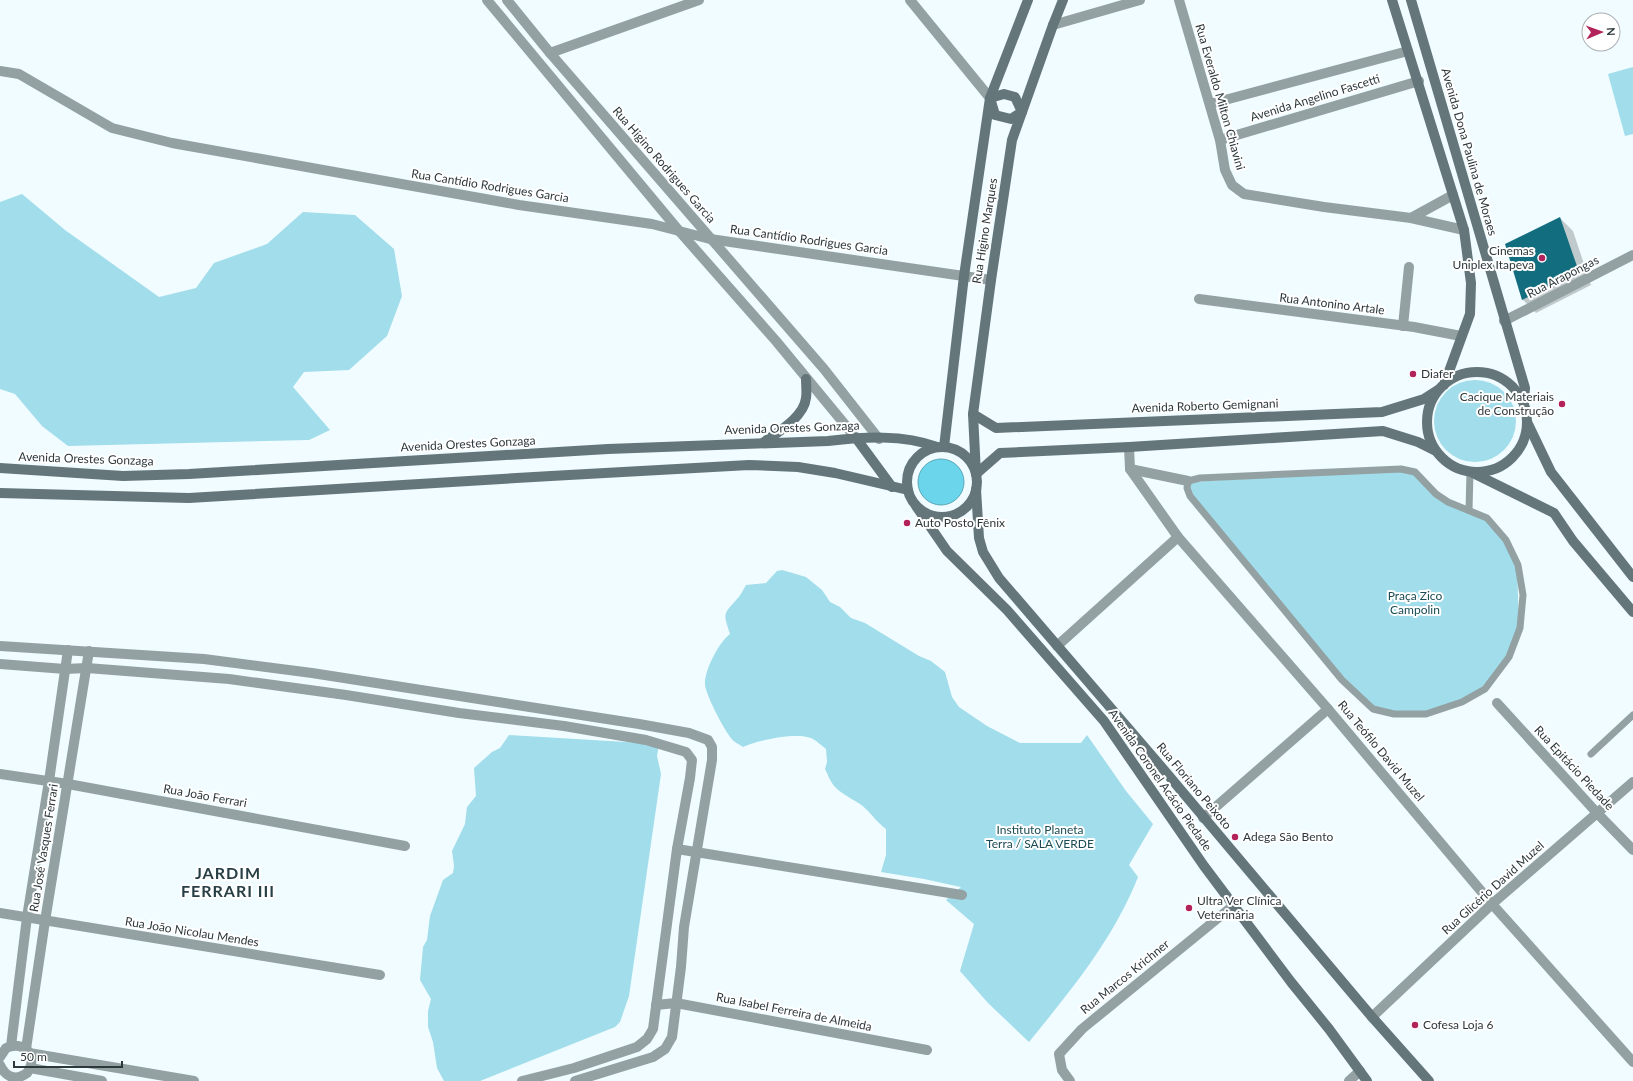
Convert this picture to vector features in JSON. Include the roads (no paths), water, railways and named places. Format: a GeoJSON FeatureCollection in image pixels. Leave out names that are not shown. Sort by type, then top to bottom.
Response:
{"type":"FeatureCollection","features":[{"type":"Feature","properties":{"kind":"main road","name":"Rua Higino Marques"},"geometry":{"type":"LineString","coordinates":[[940,447],[990,98],[1028,0]]}},
{"type":"Feature","properties":{"kind":"main road","name":"Rua Higino Marques"},"geometry":{"type":"LineString","coordinates":[[976,474],[973,414],[1012,140],[1053,25],[1064,0]]}},
{"type":"Feature","properties":{"kind":"main road"},"geometry":{"type":"LineString","coordinates":[[1392,0],[1464,230],[1471,283],[1470,314],[1441,388],[1430,404],[1427,420],[1429,436],[1436,451],[1451,465],[1472,472],[1554,513],[1573,541],[1633,612]]}},
{"type":"Feature","properties":{"kind":"main road","name":"Avenida Dona Paulina de Moraes"},"geometry":{"type":"LineString","coordinates":[[1411,0],[1504,321],[1525,388],[1524,403]]}},
{"type":"Feature","properties":{"kind":"main road"},"geometry":{"type":"LineString","coordinates":[[1004,94],[1015,97],[1022,112],[1010,119],[995,115],[990,98],[1004,94]]}},
{"type":"Feature","properties":{"kind":"main road"},"geometry":{"type":"LineString","coordinates":[[1441,388],[1458,376],[1473,372],[1489,373],[1503,379],[1515,390],[1524,403],[1527,422],[1551,472],[1633,578]]}},
{"type":"Feature","properties":{"kind":"main road"},"geometry":{"type":"LineString","coordinates":[[764,442],[793,420],[799,413],[806,399],[806,379]]}},
{"type":"Feature","properties":{"kind":"main road","name":"Avenida Roberto Gemignani"},"geometry":{"type":"LineString","coordinates":[[973,414],[996,428],[1382,412],[1424,399],[1441,388]]}},
{"type":"Feature","properties":{"kind":"main road"},"geometry":{"type":"LineString","coordinates":[[1472,472],[1487,472],[1500,467],[1511,459],[1520,449],[1525,436],[1527,422]]}},
{"type":"Feature","properties":{"kind":"main road"},"geometry":{"type":"LineString","coordinates":[[976,474],[1000,453],[1129,447],[1384,430],[1436,451]]}},
{"type":"Feature","properties":{"kind":"main road"},"geometry":{"type":"LineString","coordinates":[[856,438],[892,487]]}},
{"type":"Feature","properties":{"kind":"main road","name":"Avenida Orestes Gonzaga"},"geometry":{"type":"LineString","coordinates":[[0,468],[123,476],[608,449],[856,438],[914,440],[940,447]]}},
{"type":"Feature","properties":{"kind":"main road"},"geometry":{"type":"LineString","coordinates":[[940,447],[952,448],[968,458],[973,465],[976,474],[976,490],[972,500],[965,508],[956,514],[946,517],[935,516],[916,506],[908,490],[907,481],[911,466],[922,453],[940,447]]}},
{"type":"Feature","properties":{"kind":"main road"},"geometry":{"type":"LineString","coordinates":[[0,493],[189,498],[749,465],[798,467],[835,473],[908,490]]}},
{"type":"Feature","properties":{"kind":"main road","name":"Rua Floriano Peixoto"},"geometry":{"type":"LineString","coordinates":[[976,490],[979,538],[988,562],[1013,596],[1144,747],[1372,1017],[1429,1081]]}},
{"type":"Feature","properties":{"kind":"main road","name":"Avenida Coronel Acácio Piedade"},"geometry":{"type":"LineString","coordinates":[[916,506],[947,551],[1007,610],[1104,721],[1163,807],[1290,982],[1367,1081]]}},
{"type":"Feature","properties":{"kind":"street"},"geometry":{"type":"LineString","coordinates":[[487,0],[680,232],[776,341],[856,438]]}},
{"type":"Feature","properties":{"kind":"street","name":"Rua Higino Rodrigues Garcia"},"geometry":{"type":"LineString","coordinates":[[507,0],[550,53],[824,369],[879,438]]}},
{"type":"Feature","properties":{"kind":"street"},"geometry":{"type":"LineString","coordinates":[[550,53],[699,0]]}},
{"type":"Feature","properties":{"kind":"street"},"geometry":{"type":"LineString","coordinates":[[910,0],[990,98]]}},
{"type":"Feature","properties":{"kind":"street"},"geometry":{"type":"LineString","coordinates":[[1053,25],[1140,0]]}},
{"type":"Feature","properties":{"kind":"street","name":"Rua Everaldo Milton Chiavini"},"geometry":{"type":"LineString","coordinates":[[1179,0],[1220,140],[1225,170],[1232,185],[1244,194],[1324,207],[1411,218],[1464,230]]}},
{"type":"Feature","properties":{"kind":"street","name":"Avenida Angelino Fascetti"},"geometry":{"type":"LineString","coordinates":[[1210,104],[1408,51]]}},
{"type":"Feature","properties":{"kind":"street","name":"Rua Cantídio Rodrigues Garcia"},"geometry":{"type":"LineString","coordinates":[[0,72],[19,74],[112,128],[172,143],[519,205],[652,224],[710,239],[991,280]]}},
{"type":"Feature","properties":{"kind":"street","name":"Avenida Angelino Fascetti"},"geometry":{"type":"LineString","coordinates":[[1220,140],[1418,81]]}},
{"type":"Feature","properties":{"kind":"street"},"geometry":{"type":"LineString","coordinates":[[1411,218],[1453,195]]}},
{"type":"Feature","properties":{"kind":"street","name":"Rua Arapongas"},"geometry":{"type":"LineString","coordinates":[[1504,321],[1633,256]]}},
{"type":"Feature","properties":{"kind":"street"},"geometry":{"type":"LineString","coordinates":[[1403,326],[1409,267]]}},
{"type":"Feature","properties":{"kind":"street","name":"Rua Antonino Artale"},"geometry":{"type":"LineString","coordinates":[[1199,300],[1403,326],[1461,336]]}},
{"type":"Feature","properties":{"kind":"street"},"geometry":{"type":"LineString","coordinates":[[1129,447],[1130,469],[1188,481]]}},
{"type":"Feature","properties":{"kind":"street","name":"Rua Teófilo David Muzel"},"geometry":{"type":"LineString","coordinates":[[1130,469],[1178,537],[1328,709],[1492,904],[1633,1062]]}},
{"type":"Feature","properties":{"kind":"street"},"geometry":{"type":"LineString","coordinates":[[1057,646],[1178,537]]}},
{"type":"Feature","properties":{"kind":"street"},"geometry":{"type":"LineString","coordinates":[[0,646],[204,659],[312,673],[645,725],[698,736],[708,740],[712,747],[712,760],[684,927],[672,1036],[665,1049],[652,1057],[575,1081]]}},
{"type":"Feature","properties":{"kind":"street","name":"Rua José Vasques Ferrari"},"geometry":{"type":"LineString","coordinates":[[6,1047],[49,781],[68,650]]}},
{"type":"Feature","properties":{"kind":"street","name":"Rua José Vasques Ferrari"},"geometry":{"type":"LineString","coordinates":[[30,1068],[32,1058],[28,1051],[45,921],[89,651]]}},
{"type":"Feature","properties":{"kind":"street"},"geometry":{"type":"LineString","coordinates":[[0,664],[65,669],[87,668],[229,678],[459,713],[564,726],[646,740],[686,752],[692,760],[686,803],[676,849],[653,1029],[647,1039],[637,1047],[574,1068],[522,1081]]}},
{"type":"Feature","properties":{"kind":"street","name":"Rua Epitácio Piedade"},"geometry":{"type":"LineString","coordinates":[[1497,703],[1597,813],[1633,850]]}},
{"type":"Feature","properties":{"kind":"street"},"geometry":{"type":"LineString","coordinates":[[1203,818],[1328,709]]}},
{"type":"Feature","properties":{"kind":"street","name":"Rua João Ferrari"},"geometry":{"type":"LineString","coordinates":[[0,774],[68,784],[405,846]]}},
{"type":"Feature","properties":{"kind":"street","name":"Rua Glicério David Muzel"},"geometry":{"type":"LineString","coordinates":[[1372,1017],[1492,904],[1633,782]]}},
{"type":"Feature","properties":{"kind":"street"},"geometry":{"type":"LineString","coordinates":[[676,849],[962,895]]}},
{"type":"Feature","properties":{"kind":"street","name":"Rua Marcos Krichner"},"geometry":{"type":"LineString","coordinates":[[1070,1081],[1062,1070],[1059,1054],[1082,1029],[1234,905]]}},
{"type":"Feature","properties":{"kind":"street","name":"Rua João Nicolau Mendes"},"geometry":{"type":"LineString","coordinates":[[0,913],[380,975]]}},
{"type":"Feature","properties":{"kind":"street","name":"Rua Isabel Ferreira de Almeida"},"geometry":{"type":"LineString","coordinates":[[656,1006],[676,1003],[927,1050]]}},
{"type":"Feature","properties":{"kind":"street"},"geometry":{"type":"LineString","coordinates":[[0,1057],[6,1047],[16,1045],[28,1051],[194,1081]]}},
{"type":"Feature","properties":{"kind":"street"},"geometry":{"type":"LineString","coordinates":[[2,1073],[22,1079],[30,1068],[102,1081]]}},
{"type":"Feature","properties":{"kind":"street"},"geometry":{"type":"LineString","coordinates":[[1349,1081],[1360,1071]]}},
{"type":"Feature","properties":{"kind":"lane"},"geometry":{"type":"LineString","coordinates":[[1401,469],[1415,472],[1436,494],[1448,502],[1469,510],[1487,518],[1506,540],[1518,565],[1523,595],[1520,628],[1509,657],[1485,689],[1462,702],[1426,714],[1394,714],[1373,708],[1342,680],[1190,496],[1187,488],[1188,481],[1200,478],[1401,469]]}},
{"type":"Feature","properties":{"kind":"lane"},"geometry":{"type":"LineString","coordinates":[[1469,510],[1472,472]]}},
{"type":"Feature","properties":{"kind":"lane"},"geometry":{"type":"LineString","coordinates":[[1591,754],[1633,715]]}},
{"type":"Feature","properties":{"kind":"place","name":"Cinemas Uniplex Itapeva"},"geometry":{"type":"Point","coordinates":[1542,258]}},
{"type":"Feature","properties":{"kind":"place","name":"Diafer"},"geometry":{"type":"Point","coordinates":[1413,374]}},
{"type":"Feature","properties":{"kind":"place","name":"Cacique Materiais de Construção"},"geometry":{"type":"Point","coordinates":[1562,404]}},
{"type":"Feature","properties":{"kind":"place","name":"Auto Posto Fênix"},"geometry":{"type":"Point","coordinates":[907,523]}},
{"type":"Feature","properties":{"kind":"place","name":"Adega São Bento"},"geometry":{"type":"Point","coordinates":[1235,837]}},
{"type":"Feature","properties":{"kind":"place","name":"Ultra Ver Clínica Veterinária"},"geometry":{"type":"Point","coordinates":[1189,908]}},
{"type":"Feature","properties":{"kind":"place","name":"Cofesa Loja 6"},"geometry":{"type":"Point","coordinates":[1415,1025]}},
{"type":"Feature","properties":{"kind":"district","name":"JARDIM FERRARI III"},"geometry":{"type":"Point","coordinates":[228,882]}},
{"type":"Feature","properties":{"kind":"park label","name":"Praça Zico Campolin"},"geometry":{"type":"Point","coordinates":[1415,603]}},
{"type":"Feature","properties":{"kind":"park label","name":"Instituto Planeta Terra / SALA VERDE"},"geometry":{"type":"Point","coordinates":[1040,837]}}]}
